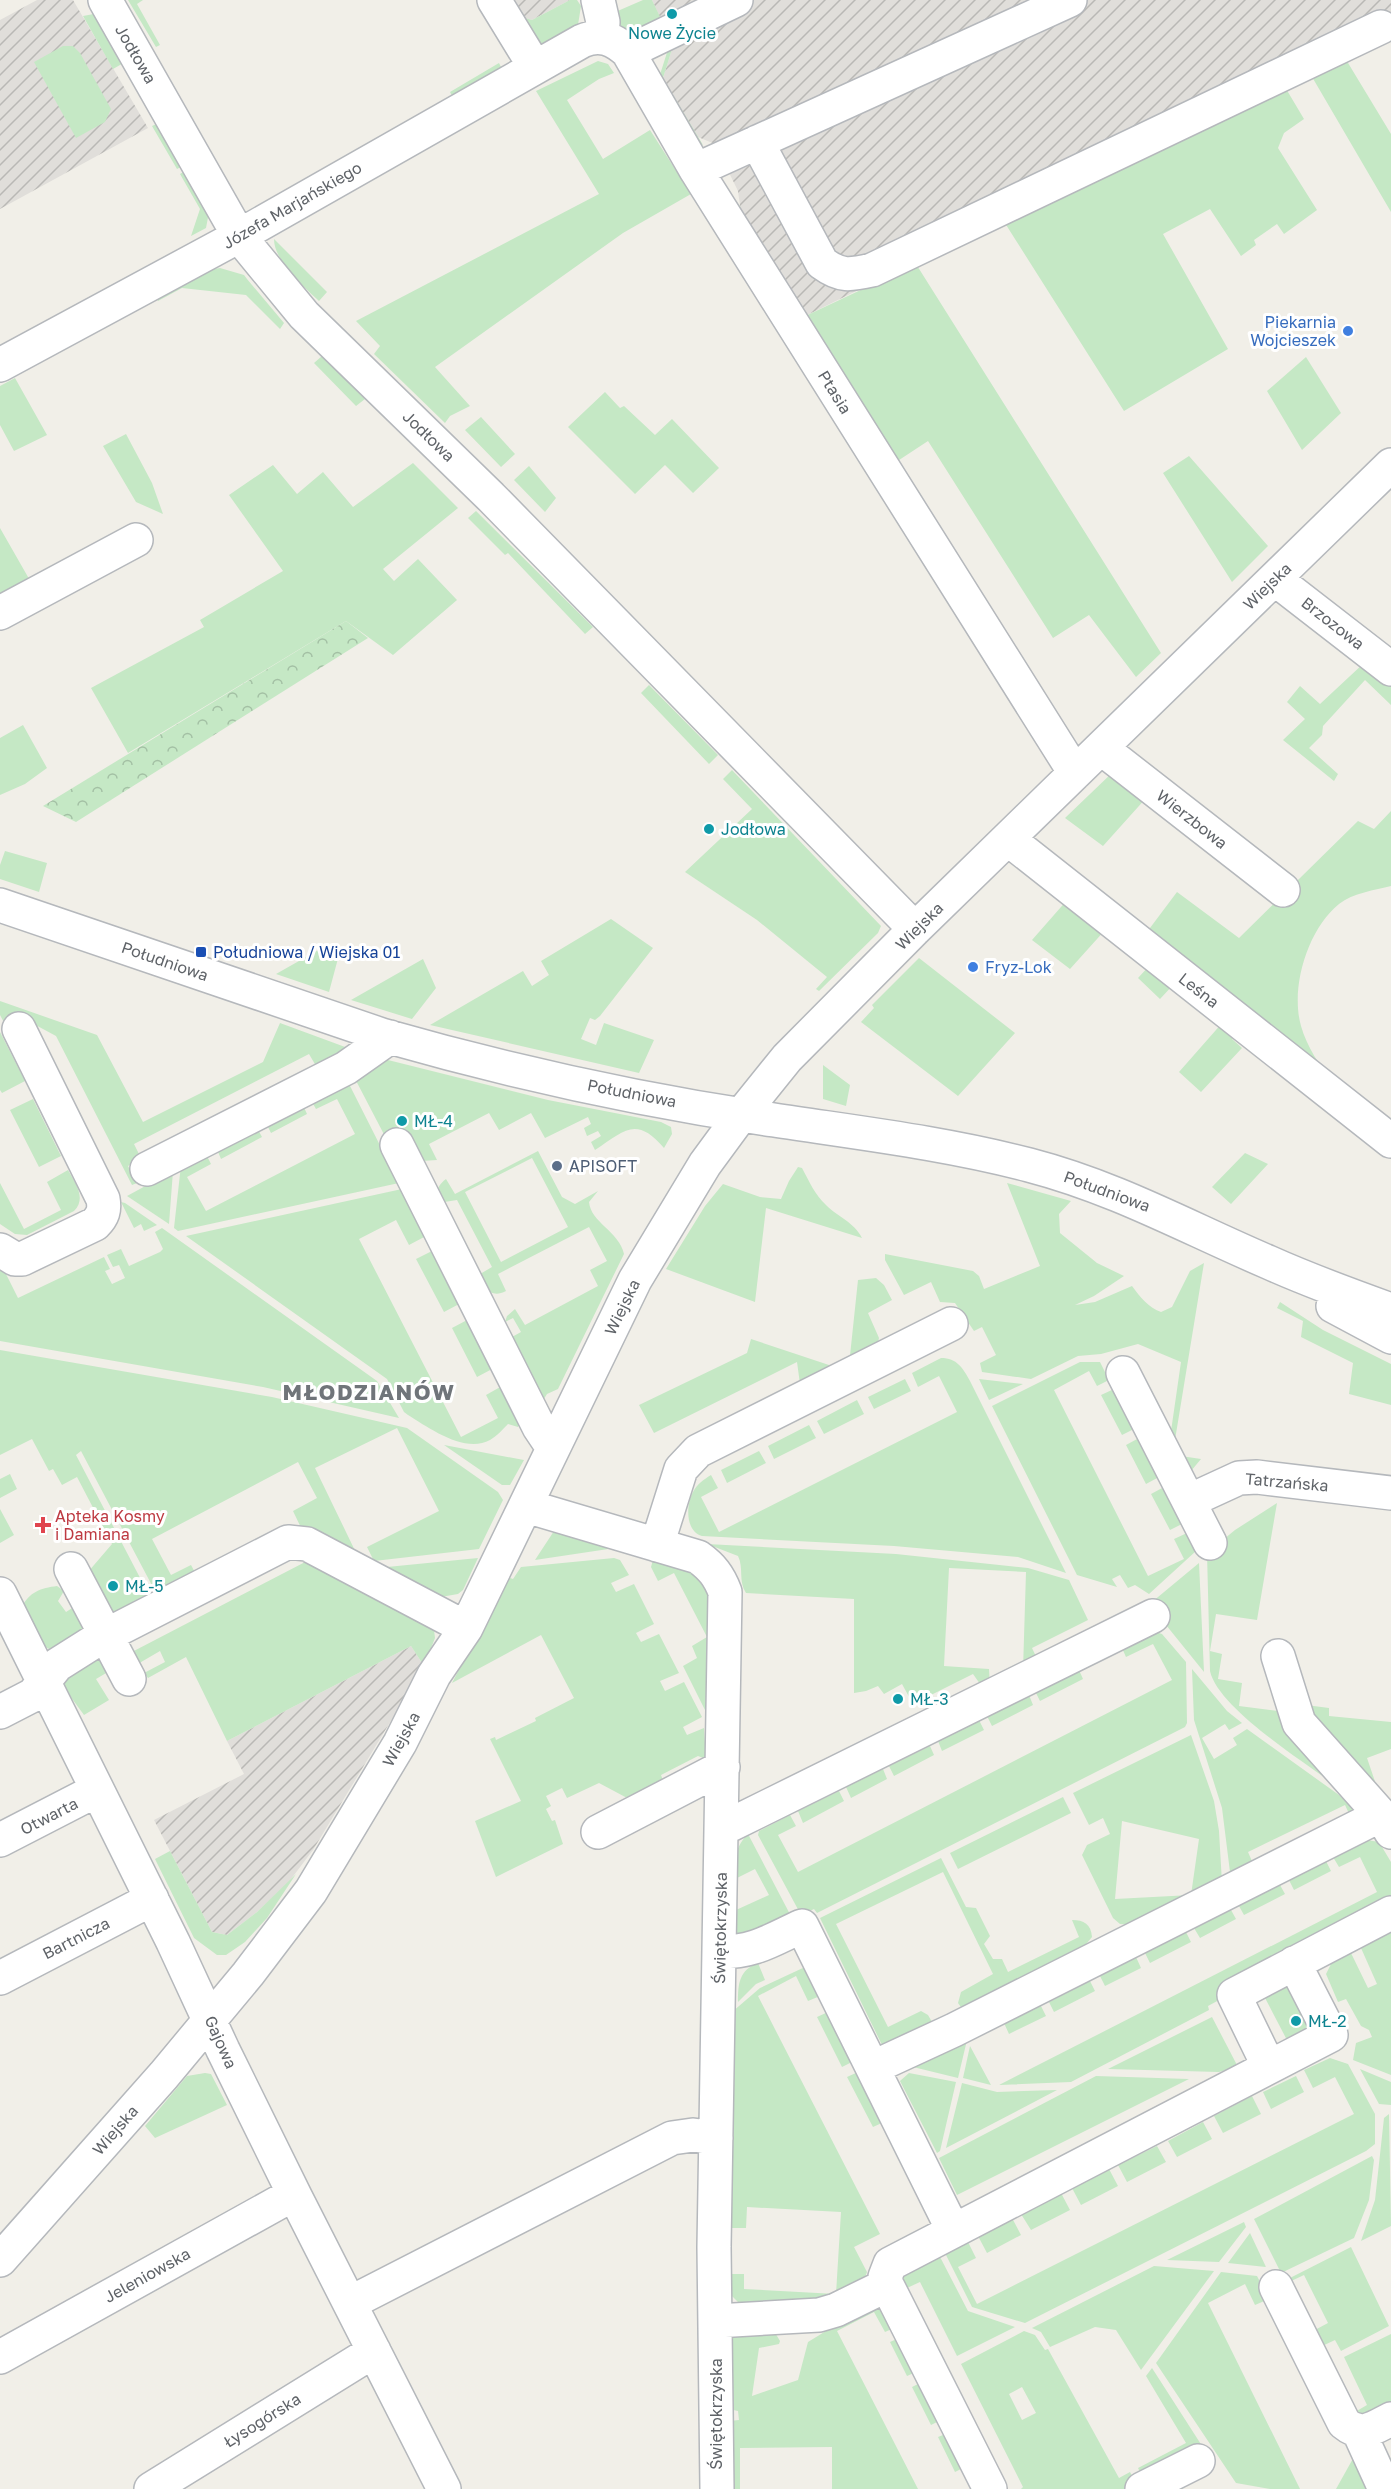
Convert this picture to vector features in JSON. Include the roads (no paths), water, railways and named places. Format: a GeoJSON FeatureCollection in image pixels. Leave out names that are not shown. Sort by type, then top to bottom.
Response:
{"type":"FeatureCollection","features":[{"type":"Feature","properties":{"kind":"street","name":"Jodłowa"},"geometry":{"type":"LineString","coordinates":[[105,0],[239,236],[304,315],[491,497],[915,929]]}},
{"type":"Feature","properties":{"kind":"street"},"geometry":{"type":"LineString","coordinates":[[494,0],[535,68]]}},
{"type":"Feature","properties":{"kind":"street","name":"Józefa Marjańskiego"},"geometry":{"type":"LineString","coordinates":[[0,365],[239,236],[535,68],[736,0]]}},
{"type":"Feature","properties":{"kind":"street"},"geometry":{"type":"LineString","coordinates":[[696,171],[1070,0]]}},
{"type":"Feature","properties":{"kind":"street"},"geometry":{"type":"LineString","coordinates":[[601,1],[604,43]]}},
{"type":"Feature","properties":{"kind":"street"},"geometry":{"type":"LineString","coordinates":[[757,142],[822,263],[834,273],[850,275],[872,270],[1381,27]]}},
{"type":"Feature","properties":{"kind":"street","name":"Ptasia"},"geometry":{"type":"LineString","coordinates":[[604,43],[696,171],[1075,773]]}},
{"type":"Feature","properties":{"kind":"street","name":"Wiejska"},"geometry":{"type":"LineString","coordinates":[[0,2260],[164,2075],[248,1974],[311,1891],[400,1743],[434,1675],[466,1628],[635,1280],[705,1164],[741,1115],[787,1058],[915,929],[1391,465]]}},
{"type":"Feature","properties":{"kind":"street"},"geometry":{"type":"LineString","coordinates":[[0,613],[136,540]]}},
{"type":"Feature","properties":{"kind":"street","name":"Brzozowa"},"geometry":{"type":"LineString","coordinates":[[1275,579],[1391,669]]}},
{"type":"Feature","properties":{"kind":"street","name":"Wierzbowa"},"geometry":{"type":"LineString","coordinates":[[1101,748],[1283,890]]}},
{"type":"Feature","properties":{"kind":"street","name":"Leśna"},"geometry":{"type":"LineString","coordinates":[[1008,839],[1391,1141]]}},
{"type":"Feature","properties":{"kind":"street","name":"Południowa"},"geometry":{"type":"LineString","coordinates":[[0,905],[390,1037],[557,1078],[741,1115],[982,1153],[1087,1182],[1136,1201],[1266,1262],[1331,1289],[1391,1310]]}},
{"type":"Feature","properties":{"kind":"street"},"geometry":{"type":"LineString","coordinates":[[0,1250],[15,1259],[22,1259],[95,1224],[100,1219],[104,1206],[103,1199],[19,1029]]}},
{"type":"Feature","properties":{"kind":"street"},"geometry":{"type":"LineString","coordinates":[[147,1169],[346,1068],[390,1037]]}},
{"type":"Feature","properties":{"kind":"street"},"geometry":{"type":"LineString","coordinates":[[397,1146],[539,1427],[553,1448]]}},
{"type":"Feature","properties":{"kind":"street","name":"Południowa"},"geometry":{"type":"LineString","coordinates":[[1266,1262],[1330,1304],[1391,1337]]}},
{"type":"Feature","properties":{"kind":"street"},"geometry":{"type":"LineString","coordinates":[[657,1545],[681,1469],[698,1451],[951,1324]]}},
{"type":"Feature","properties":{"kind":"street"},"geometry":{"type":"LineString","coordinates":[[1124,1374],[1210,1543]]}},
{"type":"Feature","properties":{"kind":"street","name":"Tatrzańska"},"geometry":{"type":"LineString","coordinates":[[1189,1501],[1233,1480],[1257,1477],[1391,1493]]}},
{"type":"Feature","properties":{"kind":"street","name":"Świętokrzyska"},"geometry":{"type":"LineString","coordinates":[[525,1506],[698,1557],[719,1576],[725,1592],[716,2138],[717,2489]]}},
{"type":"Feature","properties":{"kind":"street"},"geometry":{"type":"LineString","coordinates":[[0,1713],[33,1695],[57,1665],[106,1635],[280,1545],[296,1542],[307,1544],[466,1628]]}},
{"type":"Feature","properties":{"kind":"street"},"geometry":{"type":"LineString","coordinates":[[71,1569],[129,1679]]}},
{"type":"Feature","properties":{"kind":"street","name":"Gajowa"},"geometry":{"type":"LineString","coordinates":[[0,1594],[152,1899],[295,2196],[444,2489]]}},
{"type":"Feature","properties":{"kind":"street"},"geometry":{"type":"LineString","coordinates":[[722,1830],[1153,1616]]}},
{"type":"Feature","properties":{"kind":"street"},"geometry":{"type":"LineString","coordinates":[[874,2067],[1386,1824],[1299,1723],[1278,1656]]}},
{"type":"Feature","properties":{"kind":"street"},"geometry":{"type":"LineString","coordinates":[[598,1832],[723,1767]]}},
{"type":"Feature","properties":{"kind":"street","name":"Otwarta"},"geometry":{"type":"LineString","coordinates":[[0,1840],[98,1790]]}},
{"type":"Feature","properties":{"kind":"street","name":"Bartnicza"},"geometry":{"type":"LineString","coordinates":[[0,1978],[152,1899]]}},
{"type":"Feature","properties":{"kind":"street"},"geometry":{"type":"LineString","coordinates":[[1269,2067],[1234,1995],[1391,1913]]}},
{"type":"Feature","properties":{"kind":"street"},"geometry":{"type":"LineString","coordinates":[[720,1952],[742,1952],[754,1949],[802,1926],[953,2230]]}},
{"type":"Feature","properties":{"kind":"street"},"geometry":{"type":"LineString","coordinates":[[990,2489],[887,2284],[885,2277],[890,2264],[1331,2035],[1294,1963]]}},
{"type":"Feature","properties":{"kind":"street"},"geometry":{"type":"LineString","coordinates":[[350,2303],[672,2138],[693,2135],[716,2138]]}},
{"type":"Feature","properties":{"kind":"street","name":"Jeleniowska"},"geometry":{"type":"LineString","coordinates":[[0,2356],[283,2200],[295,2196]]}},
{"type":"Feature","properties":{"kind":"street"},"geometry":{"type":"LineString","coordinates":[[716,2321],[819,2315],[836,2310],[887,2284]]}},
{"type":"Feature","properties":{"kind":"street"},"geometry":{"type":"LineString","coordinates":[[1276,2287],[1344,2423],[1359,2432],[1391,2419]]}},
{"type":"Feature","properties":{"kind":"street","name":"Łysogórska"},"geometry":{"type":"LineString","coordinates":[[151,2489],[374,2351]]}},
{"type":"Feature","properties":{"kind":"street"},"geometry":{"type":"LineString","coordinates":[[1359,2432],[1385,2489]]}},
{"type":"Feature","properties":{"kind":"street"},"geometry":{"type":"LineString","coordinates":[[1142,2489],[1198,2461]]}},
{"type":"Feature","properties":{"kind":"place","name":"Nowe Życie"},"geometry":{"type":"Point","coordinates":[672,14]}},
{"type":"Feature","properties":{"kind":"place","name":"Piekarnia Wojcieszek"},"geometry":{"type":"Point","coordinates":[1348,331]}},
{"type":"Feature","properties":{"kind":"place","name":"Jodłowa"},"geometry":{"type":"Point","coordinates":[709,829]}},
{"type":"Feature","properties":{"kind":"place","name":"Południowa / Wiejska 01"},"geometry":{"type":"Point","coordinates":[201,952]}},
{"type":"Feature","properties":{"kind":"place","name":"Fryz-Lok"},"geometry":{"type":"Point","coordinates":[973,967]}},
{"type":"Feature","properties":{"kind":"place","name":"MŁ-4"},"geometry":{"type":"Point","coordinates":[402,1121]}},
{"type":"Feature","properties":{"kind":"place","name":"APISOFT"},"geometry":{"type":"Point","coordinates":[557,1166]}},
{"type":"Feature","properties":{"kind":"place","name":"Apteka Kosmy i Damiana"},"geometry":{"type":"Point","coordinates":[43,1525]}},
{"type":"Feature","properties":{"kind":"place","name":"MŁ-5"},"geometry":{"type":"Point","coordinates":[113,1586]}},
{"type":"Feature","properties":{"kind":"place","name":"MŁ-3"},"geometry":{"type":"Point","coordinates":[898,1699]}},
{"type":"Feature","properties":{"kind":"place","name":"MŁ-2"},"geometry":{"type":"Point","coordinates":[1296,2021]}},
{"type":"Feature","properties":{"kind":"district","name":"MŁODZIANÓW"},"geometry":{"type":"Point","coordinates":[369,1391]}}]}
